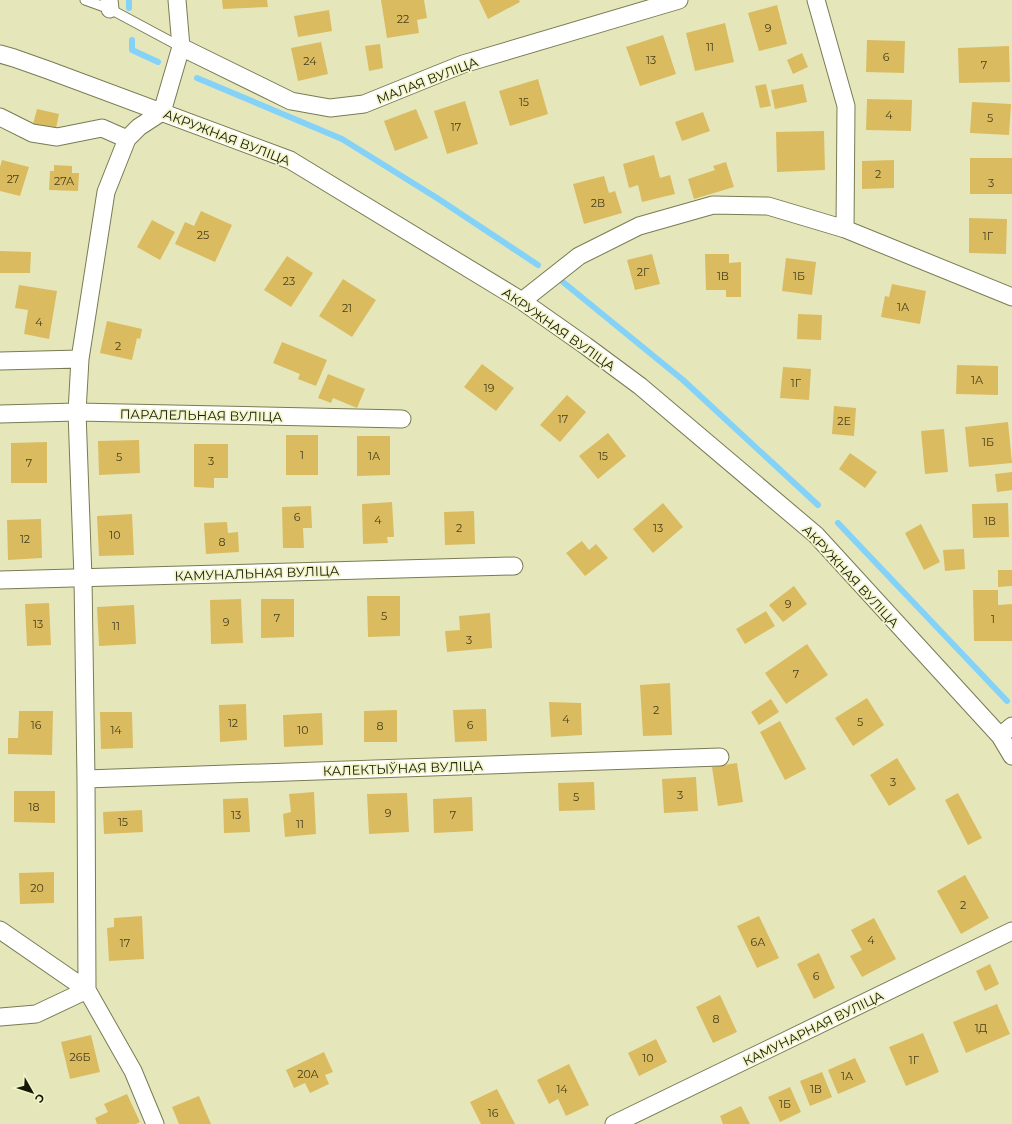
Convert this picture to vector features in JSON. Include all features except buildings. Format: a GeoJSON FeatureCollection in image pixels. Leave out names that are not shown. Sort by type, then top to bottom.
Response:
{"type":"FeatureCollection","features":[{"type":"Feature","properties":{"kind":"street"},"geometry":{"type":"LineString","coordinates":[[87,990],[83,578],[77,412],[80,359],[106,192],[127,139],[140,127],[162,112],[181,47],[177,0]]}},
{"type":"Feature","properties":{"kind":"street","name":"МАЛАЯ ВУЛІЦА"},"geometry":{"type":"LineString","coordinates":[[181,47],[291,101],[330,108],[364,104],[463,64],[679,0]]}},
{"type":"Feature","properties":{"kind":"street"},"geometry":{"type":"LineString","coordinates":[[816,0],[846,106],[844,229]]}},
{"type":"Feature","properties":{"kind":"street","name":"АКРУЖНАЯ ВУЛІЦА"},"geometry":{"type":"LineString","coordinates":[[0,54],[48,70],[290,160],[522,301],[640,386],[816,535],[1006,731],[1012,756]]}},
{"type":"Feature","properties":{"kind":"street"},"geometry":{"type":"LineString","coordinates":[[0,118],[32,133],[38,134],[57,137],[102,128],[127,139]]}},
{"type":"Feature","properties":{"kind":"street"},"geometry":{"type":"LineString","coordinates":[[522,301],[579,256],[639,226],[713,205],[768,206],[844,229],[1012,297]]}},
{"type":"Feature","properties":{"kind":"street"},"geometry":{"type":"LineString","coordinates":[[0,361],[80,359]]}},
{"type":"Feature","properties":{"kind":"street","name":"ПАРАЛЕЛЬНАЯ ВУЛІЦА"},"geometry":{"type":"LineString","coordinates":[[0,414],[77,412],[402,419]]}},
{"type":"Feature","properties":{"kind":"street","name":"КАМУНАЛЬНАЯ ВУЛІЦА"},"geometry":{"type":"LineString","coordinates":[[0,580],[514,566]]}},
{"type":"Feature","properties":{"kind":"street","name":"КАЛЕКТЫЎНАЯ ВУЛІЦА"},"geometry":{"type":"LineString","coordinates":[[86,779],[720,756]]}},
{"type":"Feature","properties":{"kind":"street"},"geometry":{"type":"LineString","coordinates":[[0,930],[87,990],[133,1070],[155,1124]]}},
{"type":"Feature","properties":{"kind":"street","name":"КАМУНАРНАЯ ВУЛІЦА"},"geometry":{"type":"LineString","coordinates":[[614,1124],[1012,931]]}},
{"type":"Feature","properties":{"kind":"street"},"geometry":{"type":"LineString","coordinates":[[0,1017],[36,1014],[87,990]]}},
{"type":"Feature","properties":{"kind":"lane"},"geometry":{"type":"LineString","coordinates":[[84,0],[109,4],[181,47]]}},
{"type":"Feature","properties":{"kind":"waterway"},"geometry":{"type":"LineString","coordinates":[[129,0],[129,8]]}},
{"type":"Feature","properties":{"kind":"waterway"},"geometry":{"type":"LineString","coordinates":[[132,40],[132,50],[158,62]]}},
{"type":"Feature","properties":{"kind":"waterway"},"geometry":{"type":"LineString","coordinates":[[197,78],[342,139],[437,198],[538,265]]}},
{"type":"Feature","properties":{"kind":"waterway"},"geometry":{"type":"LineString","coordinates":[[563,282],[683,380],[818,505]]}},
{"type":"Feature","properties":{"kind":"waterway"},"geometry":{"type":"LineString","coordinates":[[838,523],[1007,701]]}}]}
